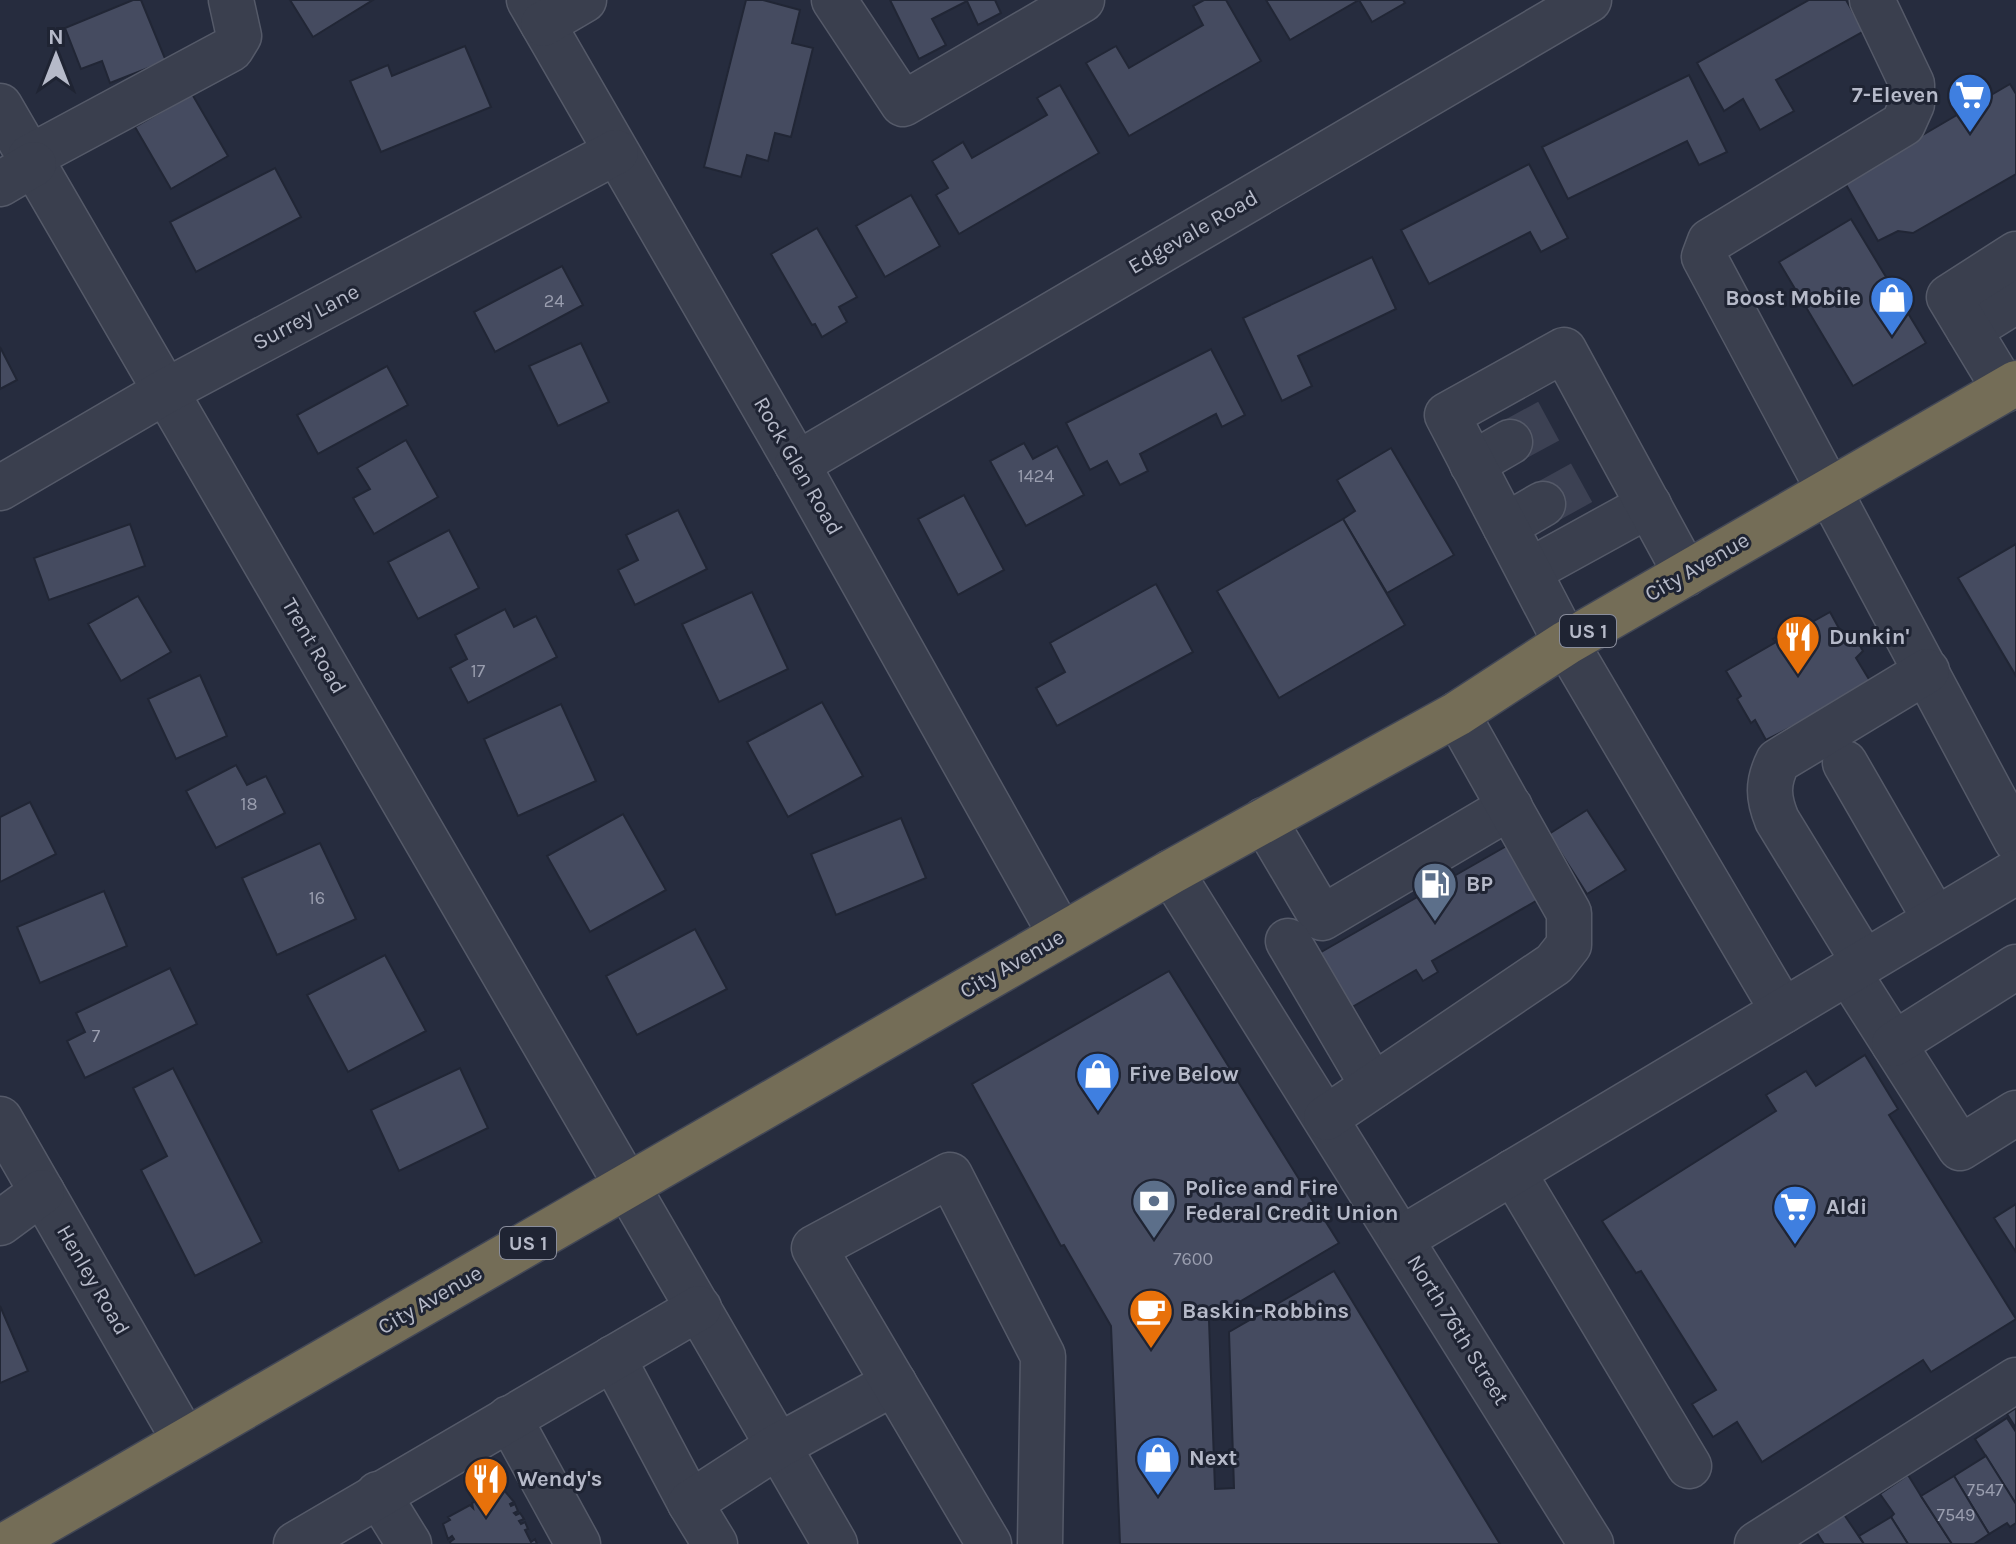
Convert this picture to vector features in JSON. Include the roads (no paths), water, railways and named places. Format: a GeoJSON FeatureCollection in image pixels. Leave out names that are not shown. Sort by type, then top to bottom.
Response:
{"type":"FeatureCollection","features":[{"type":"Feature","properties":{"kind":"highway","name":"City Avenue"},"geometry":{"type":"LineString","coordinates":[[7,1544],[1171,872],[1457,714],[1566,643],[2010,386]]}},
{"type":"Feature","properties":{"kind":"street"},"geometry":{"type":"LineString","coordinates":[[21,168],[231,49],[239,36],[231,0]]}},
{"type":"Feature","properties":{"kind":"street"},"geometry":{"type":"LineString","coordinates":[[536,12],[584,0]]}},
{"type":"Feature","properties":{"kind":"street"},"geometry":{"type":"LineString","coordinates":[[834,0],[903,104],[1082,0]]}},
{"type":"Feature","properties":{"kind":"street","name":"Edgevale Road"},"geometry":{"type":"LineString","coordinates":[[797,464],[1589,0]]}},
{"type":"Feature","properties":{"kind":"street"},"geometry":{"type":"LineString","coordinates":[[1872,0],[1912,84],[1912,104],[1903,124],[1710,241],[1704,257],[2016,840]]}},
{"type":"Feature","properties":{"kind":"street","name":"Rock Glen Road"},"geometry":{"type":"LineString","coordinates":[[536,12],[797,464],[1061,935]]}},
{"type":"Feature","properties":{"kind":"street","name":"Trent Road"},"geometry":{"type":"LineString","coordinates":[[0,106],[21,168],[166,391],[835,1544]]}},
{"type":"Feature","properties":{"kind":"street","name":"Surrey Lane"},"geometry":{"type":"LineString","coordinates":[[0,488],[166,391],[616,152]]}},
{"type":"Feature","properties":{"kind":"street"},"geometry":{"type":"LineString","coordinates":[[2010,386],[1949,297],[2016,254]]}},
{"type":"Feature","properties":{"kind":"street"},"geometry":{"type":"LineString","coordinates":[[1969,330],[2016,301]]}},
{"type":"Feature","properties":{"kind":"street"},"geometry":{"type":"LineString","coordinates":[[1686,574],[1649,505],[1608,468],[1574,407],[1564,350],[1447,415],[1566,643],[1783,1011]]}},
{"type":"Feature","properties":{"kind":"street"},"geometry":{"type":"LineString","coordinates":[[1472,464],[1510,442]]}},
{"type":"Feature","properties":{"kind":"street"},"geometry":{"type":"LineString","coordinates":[[1505,526],[1543,504]]}},
{"type":"Feature","properties":{"kind":"street"},"geometry":{"type":"LineString","coordinates":[[1529,571],[1649,505]]}},
{"type":"Feature","properties":{"kind":"street"},"geometry":{"type":"LineString","coordinates":[[1927,671],[1778,761],[1770,777],[1771,805],[1894,1044],[1960,1148],[2016,1113]]}},
{"type":"Feature","properties":{"kind":"street"},"geometry":{"type":"LineString","coordinates":[[1326,1118],[1554,964],[1569,945],[1569,913],[1457,714]]}},
{"type":"Feature","properties":{"kind":"street"},"geometry":{"type":"LineString","coordinates":[[1845,763],[1935,919]]}},
{"type":"Feature","properties":{"kind":"street"},"geometry":{"type":"LineString","coordinates":[[1236,974],[1510,807]]}},
{"type":"Feature","properties":{"kind":"street"},"geometry":{"type":"LineString","coordinates":[[1264,820],[1305,930],[1373,1086]]}},
{"type":"Feature","properties":{"kind":"street","name":"North 76th Street"},"geometry":{"type":"LineString","coordinates":[[1171,872],[1591,1544]]}},
{"type":"Feature","properties":{"kind":"street"},"geometry":{"type":"LineString","coordinates":[[1401,1239],[2016,872]]}},
{"type":"Feature","properties":{"kind":"street"},"geometry":{"type":"LineString","coordinates":[[1894,1044],[2016,967]]}},
{"type":"Feature","properties":{"kind":"street","name":"Henley Road"},"geometry":{"type":"LineString","coordinates":[[1,1125],[185,1441]]}},
{"type":"Feature","properties":{"kind":"street"},"geometry":{"type":"LineString","coordinates":[[1513,1172],[1689,1466]]}},
{"type":"Feature","properties":{"kind":"street"},"geometry":{"type":"LineString","coordinates":[[989,1544],[814,1248],[950,1175],[1043,1356],[1040,1544]]}},
{"type":"Feature","properties":{"kind":"street"},"geometry":{"type":"LineString","coordinates":[[0,1223],[42,1192]]}},
{"type":"Feature","properties":{"kind":"street"},"geometry":{"type":"LineString","coordinates":[[296,1544],[699,1308]]}},
{"type":"Feature","properties":{"kind":"street"},"geometry":{"type":"LineString","coordinates":[[613,1358],[715,1544]]}},
{"type":"Feature","properties":{"kind":"street"},"geometry":{"type":"LineString","coordinates":[[1757,1544],[2016,1380]]}},
{"type":"Feature","properties":{"kind":"street"},"geometry":{"type":"LineString","coordinates":[[690,1503],[778,1446],[894,1383]]}},
{"type":"Feature","properties":{"kind":"street"},"geometry":{"type":"LineString","coordinates":[[509,1418],[578,1544]]}},
{"type":"Feature","properties":{"kind":"street"},"geometry":{"type":"LineString","coordinates":[[378,1494],[409,1544]]}},
{"type":"Feature","properties":{"kind":"tunnel"},"geometry":{"type":"LineString","coordinates":[[1510,442],[1558,416]]}},
{"type":"Feature","properties":{"kind":"tunnel"},"geometry":{"type":"LineString","coordinates":[[1543,504],[1594,476]]}},
{"type":"Feature","properties":{"kind":"place","name":"7-Eleven"},"geometry":{"type":"Point","coordinates":[1970,134]}},
{"type":"Feature","properties":{"kind":"place","name":"Boost Mobile"},"geometry":{"type":"Point","coordinates":[1892,337]}},
{"type":"Feature","properties":{"kind":"place","name":"Dunkin'"},"geometry":{"type":"Point","coordinates":[1798,676]}},
{"type":"Feature","properties":{"kind":"place","name":"BP"},"geometry":{"type":"Point","coordinates":[1435,923]}},
{"type":"Feature","properties":{"kind":"place","name":"Five Below"},"geometry":{"type":"Point","coordinates":[1098,1113]}},
{"type":"Feature","properties":{"kind":"place","name":"Police and Fire Federal Credit Union"},"geometry":{"type":"Point","coordinates":[1154,1240]}},
{"type":"Feature","properties":{"kind":"place","name":"Aldi"},"geometry":{"type":"Point","coordinates":[1795,1246]}},
{"type":"Feature","properties":{"kind":"place","name":"Baskin-Robbins"},"geometry":{"type":"Point","coordinates":[1151,1350]}},
{"type":"Feature","properties":{"kind":"place","name":"Next"},"geometry":{"type":"Point","coordinates":[1158,1497]}},
{"type":"Feature","properties":{"kind":"place","name":"Wendy's"},"geometry":{"type":"Point","coordinates":[486,1518]}}]}
